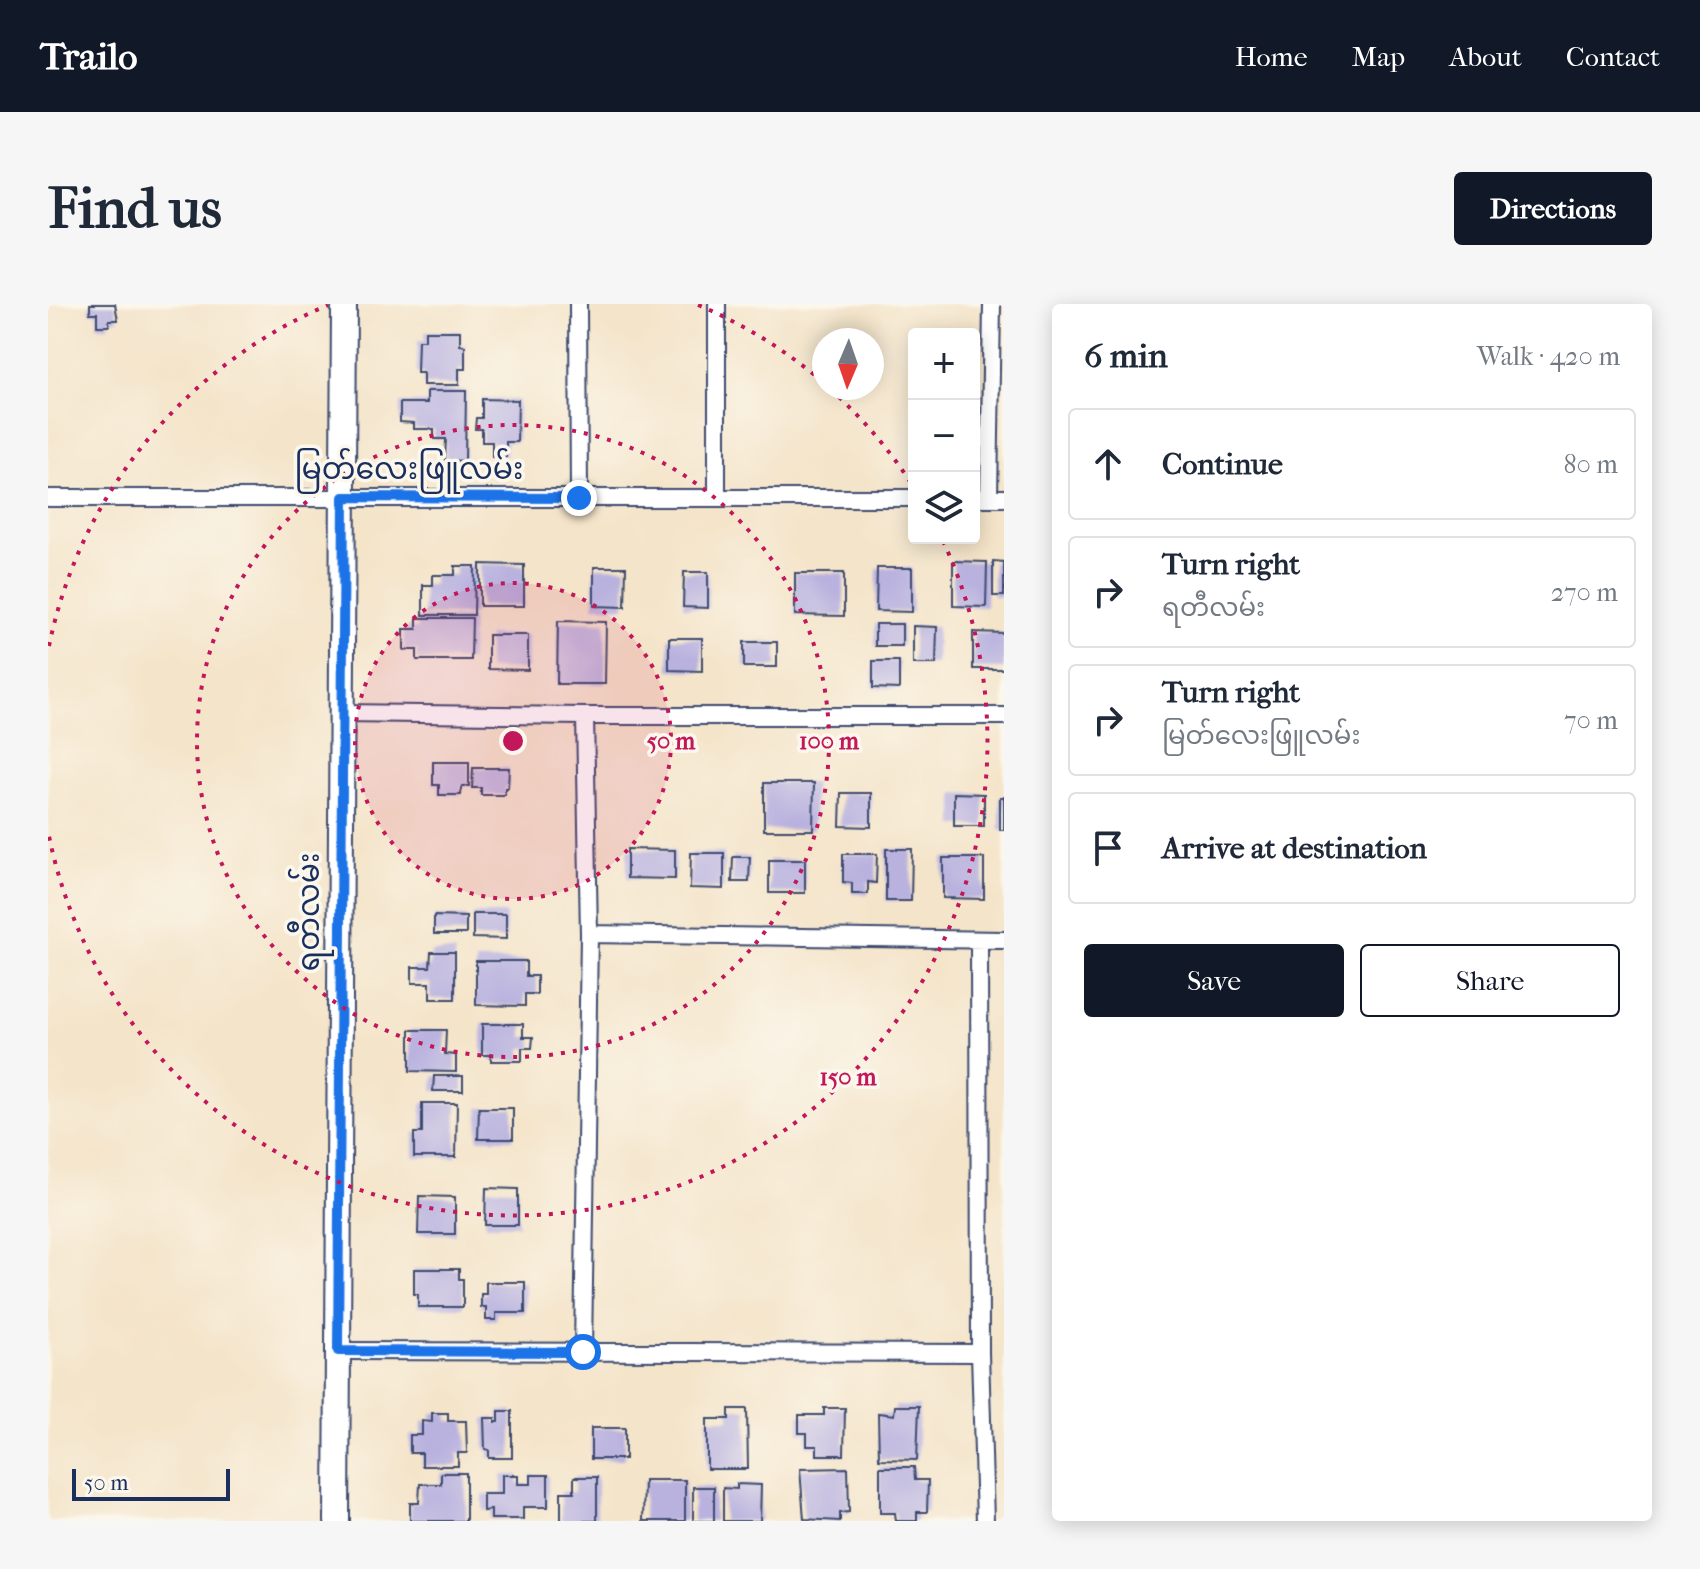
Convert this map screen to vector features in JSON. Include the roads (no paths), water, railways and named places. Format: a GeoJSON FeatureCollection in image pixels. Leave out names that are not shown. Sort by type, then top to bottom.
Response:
{"type":"FeatureCollection","features":[{"type":"Feature","properties":{"kind":"street","name":"ရတီလမ်း"},"geometry":{"type":"LineString","coordinates":[[337,1521],[344,304]]}},
{"type":"Feature","properties":{"kind":"street"},"geometry":{"type":"LineString","coordinates":[[578,304],[579,498]]}},
{"type":"Feature","properties":{"kind":"street"},"geometry":{"type":"LineString","coordinates":[[717,304],[717,498]]}},
{"type":"Feature","properties":{"kind":"street"},"geometry":{"type":"LineString","coordinates":[[989,498],[992,304]]}},
{"type":"Feature","properties":{"kind":"street","name":"မြတ်လေးဖြူလမ်း"},"geometry":{"type":"LineString","coordinates":[[48,498],[908,498]]}},
{"type":"Feature","properties":{"kind":"street"},"geometry":{"type":"LineString","coordinates":[[342,713],[1004,716]]}},
{"type":"Feature","properties":{"kind":"street"},"geometry":{"type":"LineString","coordinates":[[583,1352],[589,934],[585,716]]}},
{"type":"Feature","properties":{"kind":"street"},"geometry":{"type":"LineString","coordinates":[[589,934],[1004,940]]}},
{"type":"Feature","properties":{"kind":"street"},"geometry":{"type":"LineString","coordinates":[[979,940],[980,1353],[985,1521]]}},
{"type":"Feature","properties":{"kind":"street"},"geometry":{"type":"LineString","coordinates":[[338,1351],[980,1353]]}}]}
